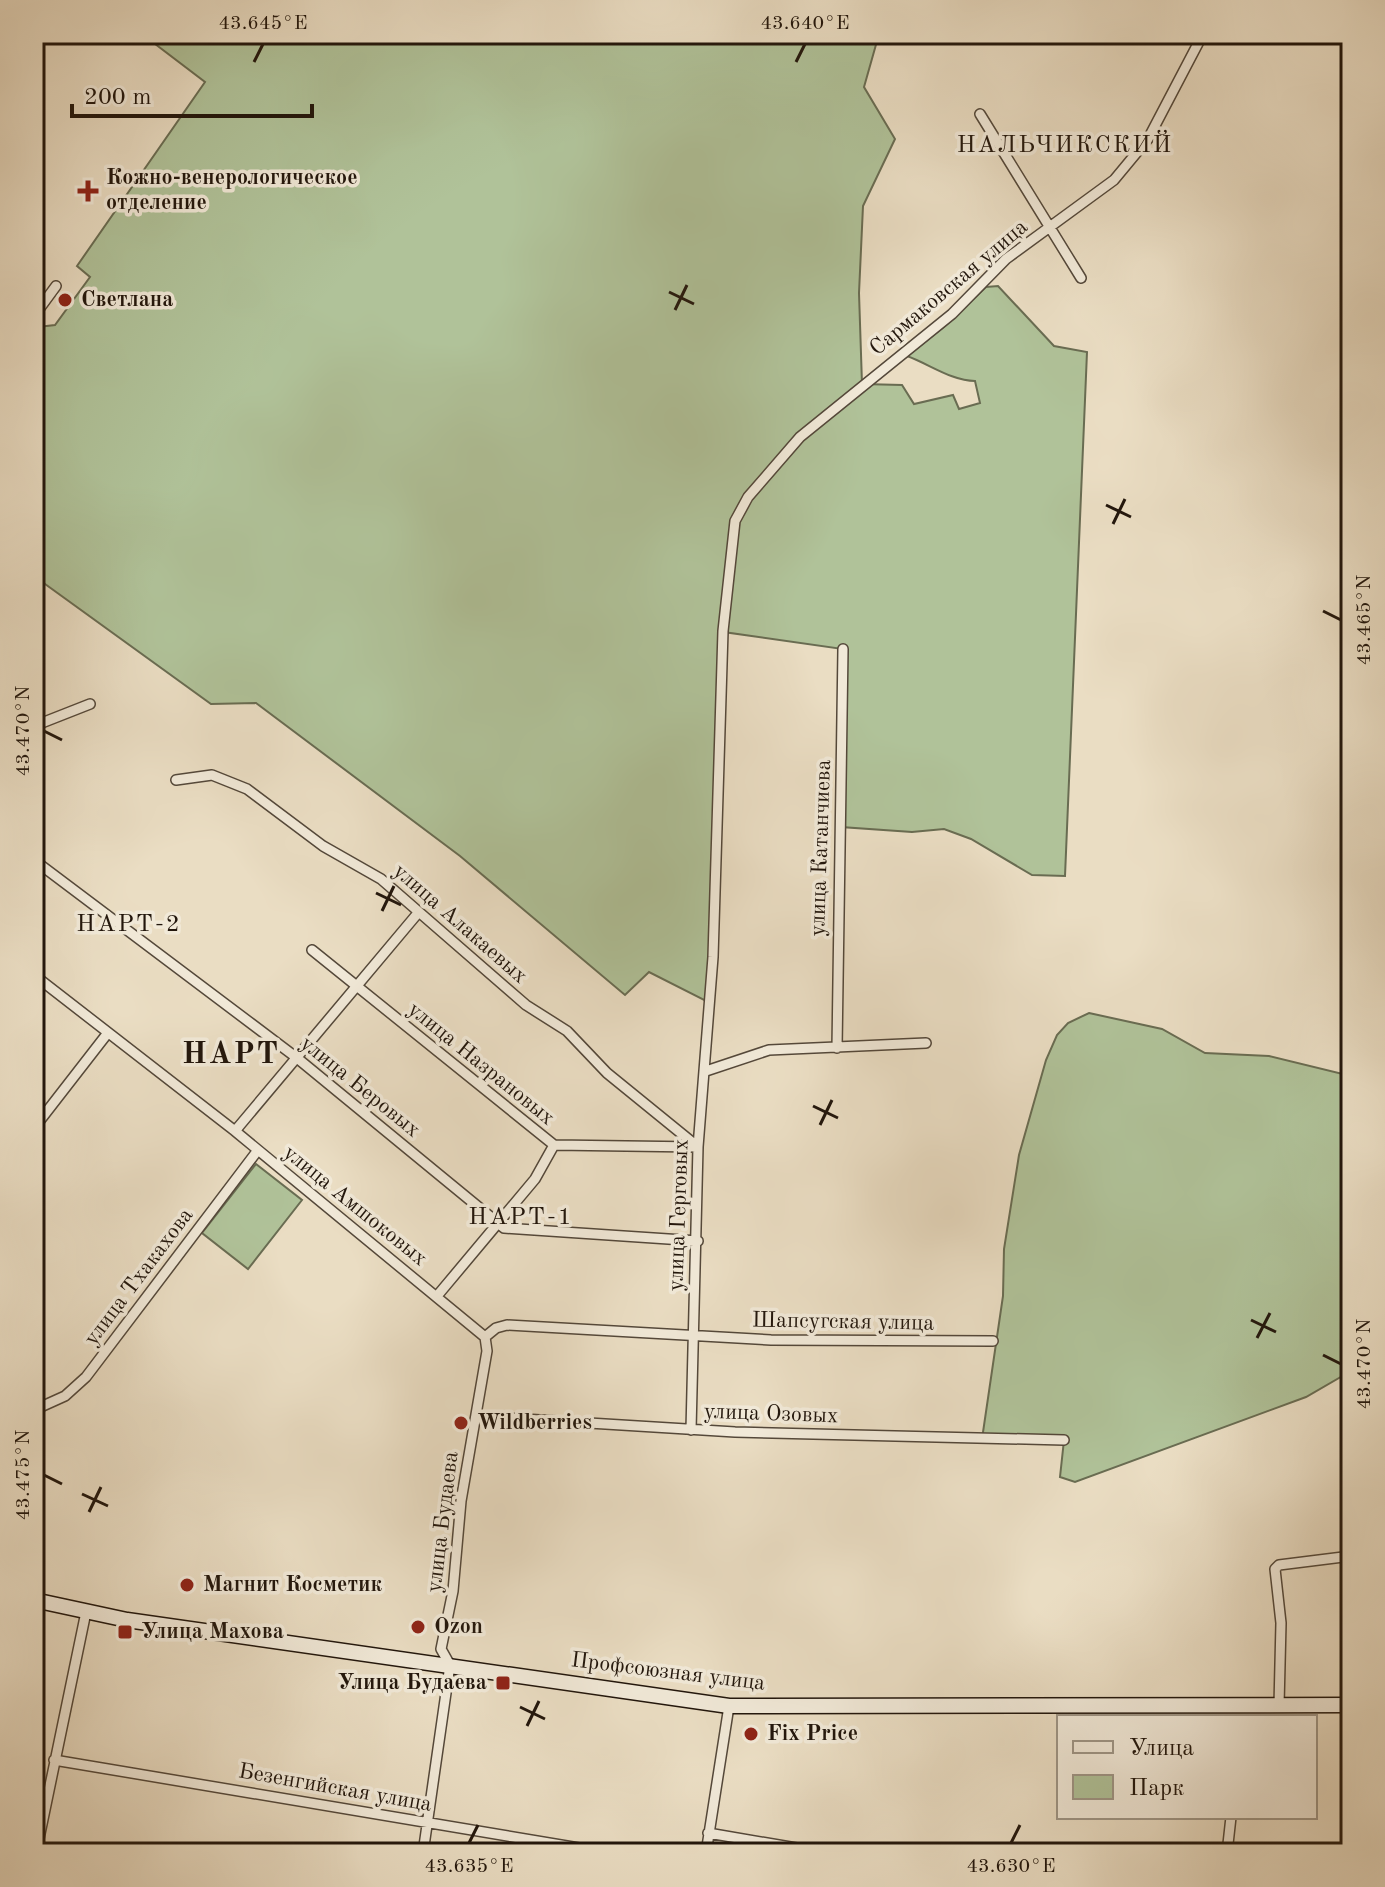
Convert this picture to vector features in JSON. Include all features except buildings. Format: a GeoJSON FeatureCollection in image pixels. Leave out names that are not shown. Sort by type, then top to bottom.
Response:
{"type":"FeatureCollection","features":[{"type":"Feature","properties":{"kind":"street","name":"Сармаковская улица"},"geometry":{"type":"LineString","coordinates":[[708,1002],[713,957],[723,631],[735,521],[748,497],[800,437],[952,314],[1006,259],[1098,194],[1137,153],[1153,130],[1203,34]]}},
{"type":"Feature","properties":{"kind":"street"},"geometry":{"type":"LineString","coordinates":[[980,114],[1081,278]]}},
{"type":"Feature","properties":{"kind":"street"},"geometry":{"type":"LineString","coordinates":[[34,316],[56,286]]}},
{"type":"Feature","properties":{"kind":"street","name":"улица Катанчиева"},"geometry":{"type":"LineString","coordinates":[[837,1048],[843,649]]}},
{"type":"Feature","properties":{"kind":"street"},"geometry":{"type":"LineString","coordinates":[[34,726],[90,704]]}},
{"type":"Feature","properties":{"kind":"street","name":"улица Алакаевых"},"geometry":{"type":"LineString","coordinates":[[176,780],[212,775],[247,789],[323,846],[381,879],[526,1005],[567,1031],[607,1073],[698,1147]]}},
{"type":"Feature","properties":{"kind":"street","name":"улица Беровых"},"geometry":{"type":"LineString","coordinates":[[34,860],[297,1058],[498,1223],[511,1230],[531,1232],[698,1241]]}},
{"type":"Feature","properties":{"kind":"street"},"geometry":{"type":"LineString","coordinates":[[235,1131],[418,913]]}},
{"type":"Feature","properties":{"kind":"street","name":"улица Назрановых"},"geometry":{"type":"LineString","coordinates":[[312,950],[554,1145],[698,1147]]}},
{"type":"Feature","properties":{"kind":"street","name":"улица Амшоковых"},"geometry":{"type":"LineString","coordinates":[[34,975],[235,1131],[485,1337]]}},
{"type":"Feature","properties":{"kind":"street","name":"улица Герговых"},"geometry":{"type":"LineString","coordinates":[[691,1430],[698,1147],[706,1071],[708,1002]]}},
{"type":"Feature","properties":{"kind":"street"},"geometry":{"type":"LineString","coordinates":[[34,1128],[107,1034]]}},
{"type":"Feature","properties":{"kind":"street"},"geometry":{"type":"LineString","coordinates":[[706,1071],[769,1050],[926,1043]]}},
{"type":"Feature","properties":{"kind":"street"},"geometry":{"type":"LineString","coordinates":[[437,1296],[544,1167],[554,1145]]}},
{"type":"Feature","properties":{"kind":"street","name":"улица Тхакахова"},"geometry":{"type":"LineString","coordinates":[[34,1410],[65,1396],[86,1377],[258,1150]]}},
{"type":"Feature","properties":{"kind":"street"},"geometry":{"type":"LineString","coordinates":[[485,1337],[496,1328],[507,1325],[693,1334]]}},
{"type":"Feature","properties":{"kind":"street","name":"Шапсугская улица"},"geometry":{"type":"LineString","coordinates":[[693,1334],[771,1340],[993,1341]]}},
{"type":"Feature","properties":{"kind":"street","name":"улица Будаева"},"geometry":{"type":"LineString","coordinates":[[423,1853],[450,1665],[441,1649],[453,1591],[461,1501],[487,1351],[485,1337]]}},
{"type":"Feature","properties":{"kind":"street","name":"улица Озовых"},"geometry":{"type":"LineString","coordinates":[[476,1416],[691,1430],[1064,1440]]}},
{"type":"Feature","properties":{"kind":"street"},"geometry":{"type":"LineString","coordinates":[[1279,1705],[1281,1623],[1275,1569],[1279,1565],[1351,1556]]}},
{"type":"Feature","properties":{"kind":"street","name":"Профсоюзная улица"},"geometry":{"type":"LineString","coordinates":[[34,1600],[86,1612],[729,1706],[1246,1711],[1279,1705],[1351,1705]]}},
{"type":"Feature","properties":{"kind":"street"},"geometry":{"type":"LineString","coordinates":[[36,1853],[86,1612]]}},
{"type":"Feature","properties":{"kind":"street"},"geometry":{"type":"LineString","coordinates":[[706,1853],[729,1706]]}},
{"type":"Feature","properties":{"kind":"street","name":"Безенгийская улица"},"geometry":{"type":"LineString","coordinates":[[54,1760],[609,1853]]}},
{"type":"Feature","properties":{"kind":"street"},"geometry":{"type":"LineString","coordinates":[[1227,1853],[1231,1819]]}},
{"type":"Feature","properties":{"kind":"street"},"geometry":{"type":"LineString","coordinates":[[708,1833],[826,1853]]}},
{"type":"Feature","properties":{"kind":"green space"},"geometry":{"type":"Polygon","coordinates":[[[142,34],[879,34],[864,87],[895,139],[863,206],[859,293],[862,384],[902,385],[914,404],[953,395],[959,409],[980,403],[975,381],[949,375],[907,356],[945,326],[986,287],[998,286],[1054,346],[1087,352],[1065,876],[1032,875],[971,839],[944,829],[912,832],[841,827],[843,649],[723,632],[708,1002],[649,972],[625,995],[460,856],[256,703],[211,704],[34,576],[34,332],[38,327],[55,325],[90,277],[77,266],[205,82],[142,34]]]}},
{"type":"Feature","properties":{"kind":"green space"},"geometry":{"type":"Polygon","coordinates":[[[1089,1013],[1162,1029],[1205,1053],[1269,1056],[1351,1076],[1351,1371],[1306,1397],[1075,1482],[1060,1477],[1064,1440],[982,1439],[1003,1296],[1004,1249],[1019,1155],[1046,1060],[1057,1035],[1068,1023],[1089,1013]]]}},
{"type":"Feature","properties":{"kind":"green space"},"geometry":{"type":"Polygon","coordinates":[[[256,1164],[302,1200],[248,1269],[202,1233],[256,1164]]]}},
{"type":"Feature","properties":{"kind":"place","name":"Кожно-венерологическое отделение"},"geometry":{"type":"Point","coordinates":[88,191]}},
{"type":"Feature","properties":{"kind":"place","name":"Светлана"},"geometry":{"type":"Point","coordinates":[65,300]}},
{"type":"Feature","properties":{"kind":"place","name":"Wildberries"},"geometry":{"type":"Point","coordinates":[461,1423]}},
{"type":"Feature","properties":{"kind":"place","name":"Магнит Косметик"},"geometry":{"type":"Point","coordinates":[187,1585]}},
{"type":"Feature","properties":{"kind":"place","name":"Ozon"},"geometry":{"type":"Point","coordinates":[418,1627]}},
{"type":"Feature","properties":{"kind":"place","name":"Улица Махова"},"geometry":{"type":"Point","coordinates":[125,1632]}},
{"type":"Feature","properties":{"kind":"place","name":"Улица Будаева"},"geometry":{"type":"Point","coordinates":[503,1683]}},
{"type":"Feature","properties":{"kind":"place","name":"Fix Price"},"geometry":{"type":"Point","coordinates":[751,1734]}},
{"type":"Feature","properties":{"kind":"district","name":"НАЛЬЧИКСКИЙ"},"geometry":{"type":"Point","coordinates":[1065,146]}},
{"type":"Feature","properties":{"kind":"district","name":"НАРТ-2"},"geometry":{"type":"Point","coordinates":[129,925]}},
{"type":"Feature","properties":{"kind":"district","name":"НАРТ"},"geometry":{"type":"Point","coordinates":[231,1055]}},
{"type":"Feature","properties":{"kind":"district","name":"НАРТ-1"},"geometry":{"type":"Point","coordinates":[521,1218]}}]}
